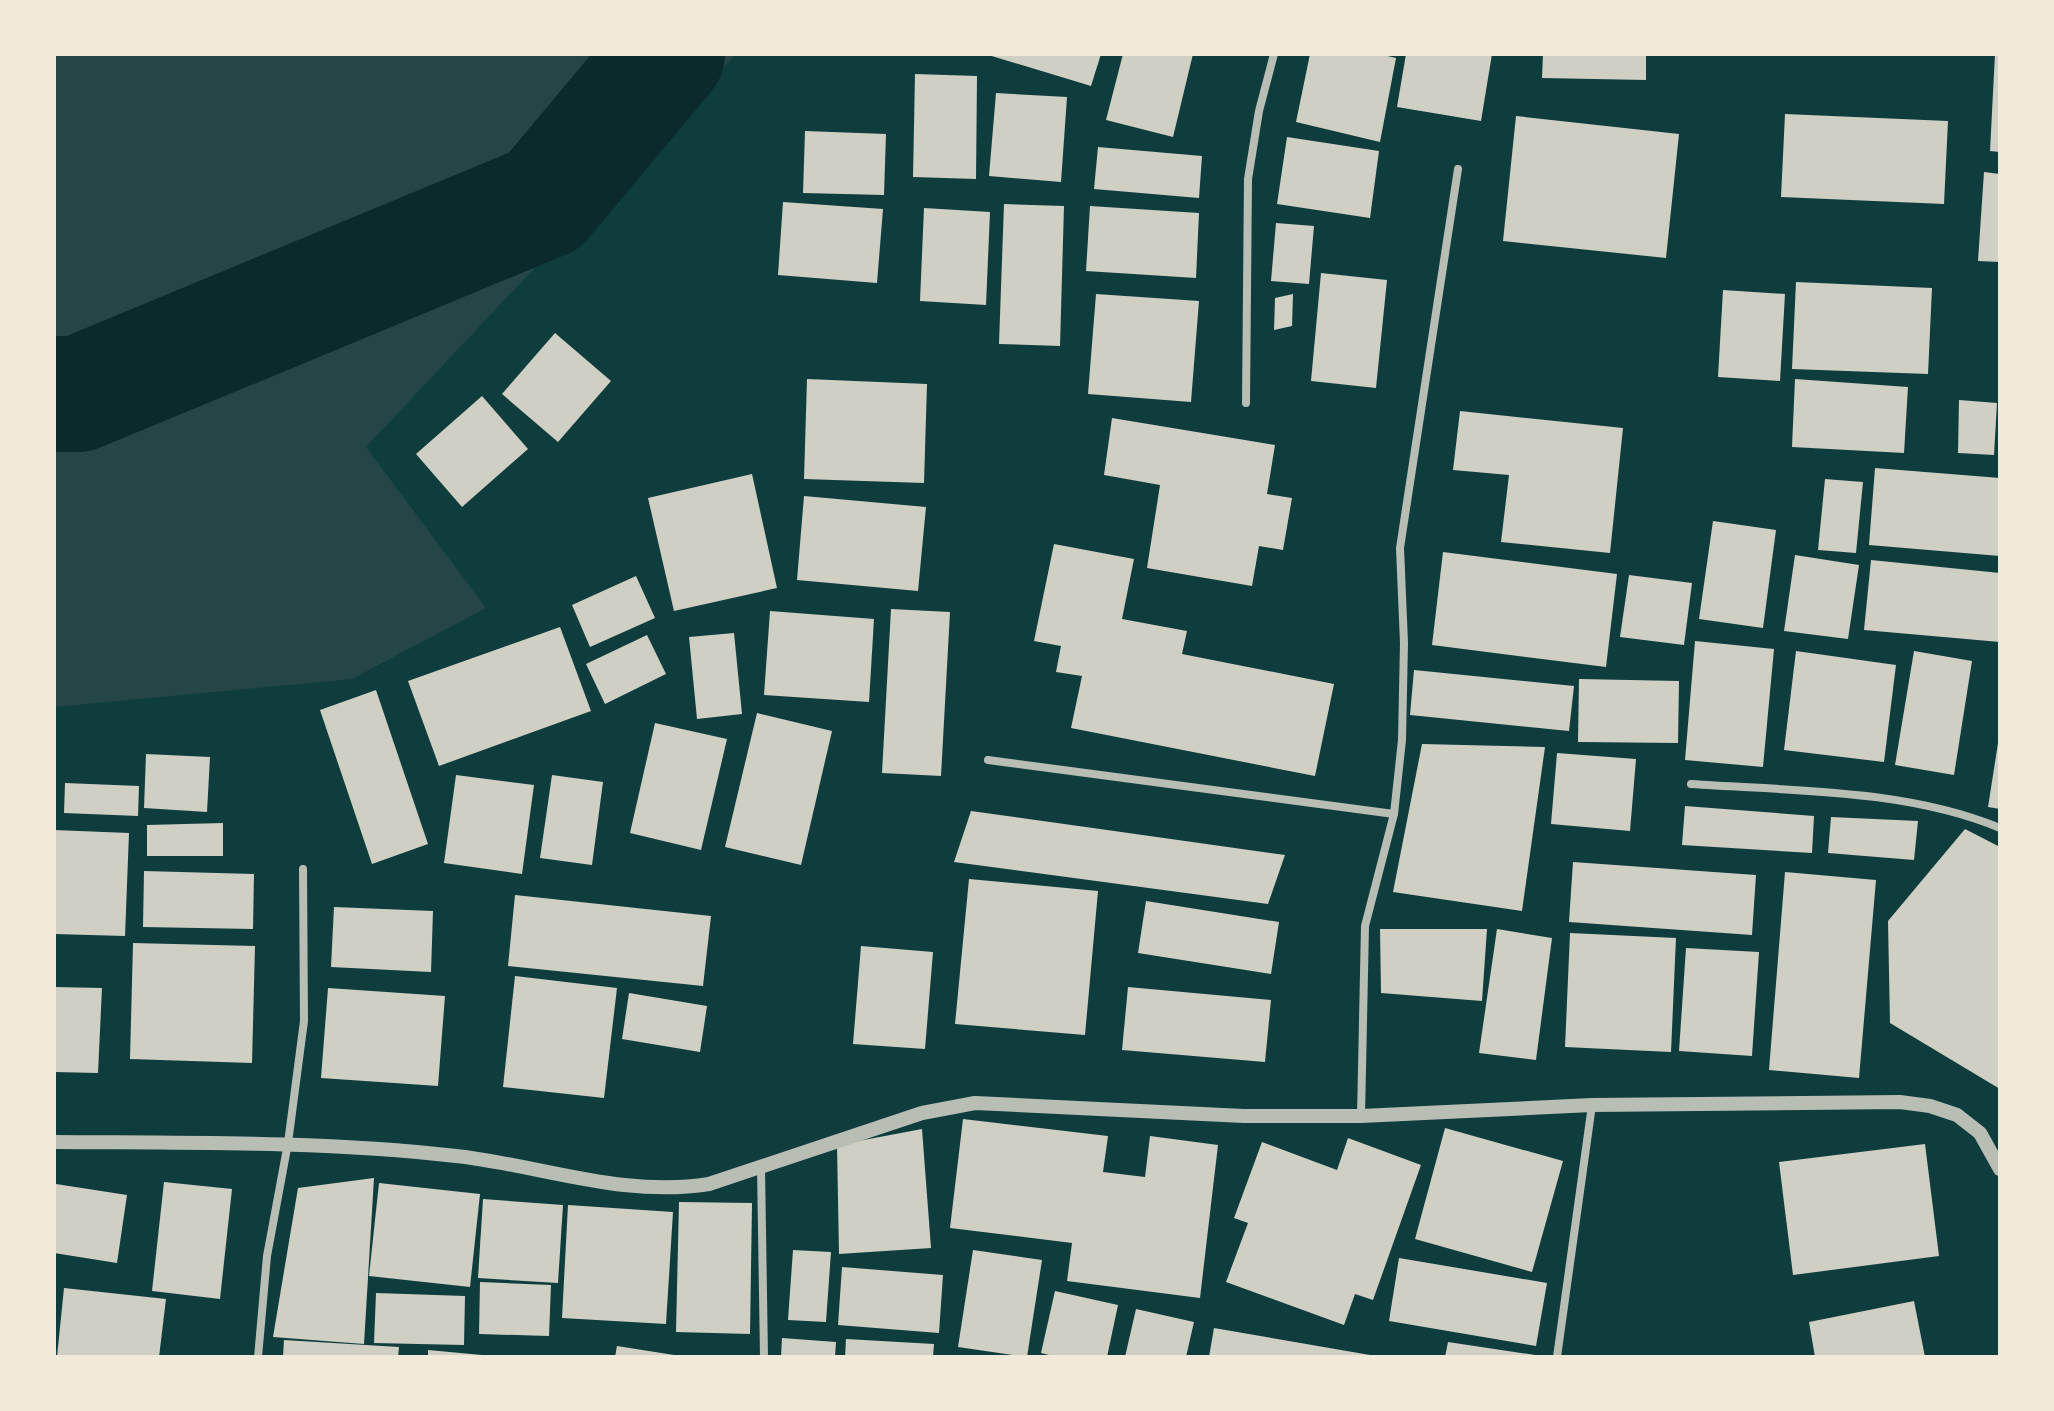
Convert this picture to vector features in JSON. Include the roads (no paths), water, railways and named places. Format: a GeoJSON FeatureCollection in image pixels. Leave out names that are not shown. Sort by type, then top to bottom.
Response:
{"type":"FeatureCollection","features":[{"type":"Feature","properties":{"kind":"street"},"geometry":{"type":"LineString","coordinates":[[1246,403],[1248,179],[1259,111],[1274,54]]}},
{"type":"Feature","properties":{"kind":"street"},"geometry":{"type":"LineString","coordinates":[[1361,1116],[1365,926],[1394,814],[1402,740],[1404,657],[1400,548],[1458,169]]}},
{"type":"Feature","properties":{"kind":"street"},"geometry":{"type":"LineString","coordinates":[[988,760],[1394,814]]}},
{"type":"Feature","properties":{"kind":"street"},"geometry":{"type":"LineString","coordinates":[[1691,784],[1898,800],[1941,808],[2000,828]]}},
{"type":"Feature","properties":{"kind":"street"},"geometry":{"type":"LineString","coordinates":[[258,1357],[267,1256],[288,1143],[304,1021],[303,869]]}},
{"type":"Feature","properties":{"kind":"street"},"geometry":{"type":"LineString","coordinates":[[54,1142],[288,1143],[460,1156],[556,1176],[681,1189],[709,1184],[922,1113],[975,1103],[1244,1116],[1361,1116],[1592,1105],[1869,1101],[1930,1106],[1957,1115],[1980,1133],[2000,1167]]}},
{"type":"Feature","properties":{"kind":"street"},"geometry":{"type":"LineString","coordinates":[[1557,1357],[1592,1105]]}},
{"type":"Feature","properties":{"kind":"street"},"geometry":{"type":"LineString","coordinates":[[761,1167],[764,1357]]}},
{"type":"Feature","properties":{"kind":"waterway"},"geometry":{"type":"LineString","coordinates":[[54,394],[78,394],[544,201],[667,54]]}}]}
